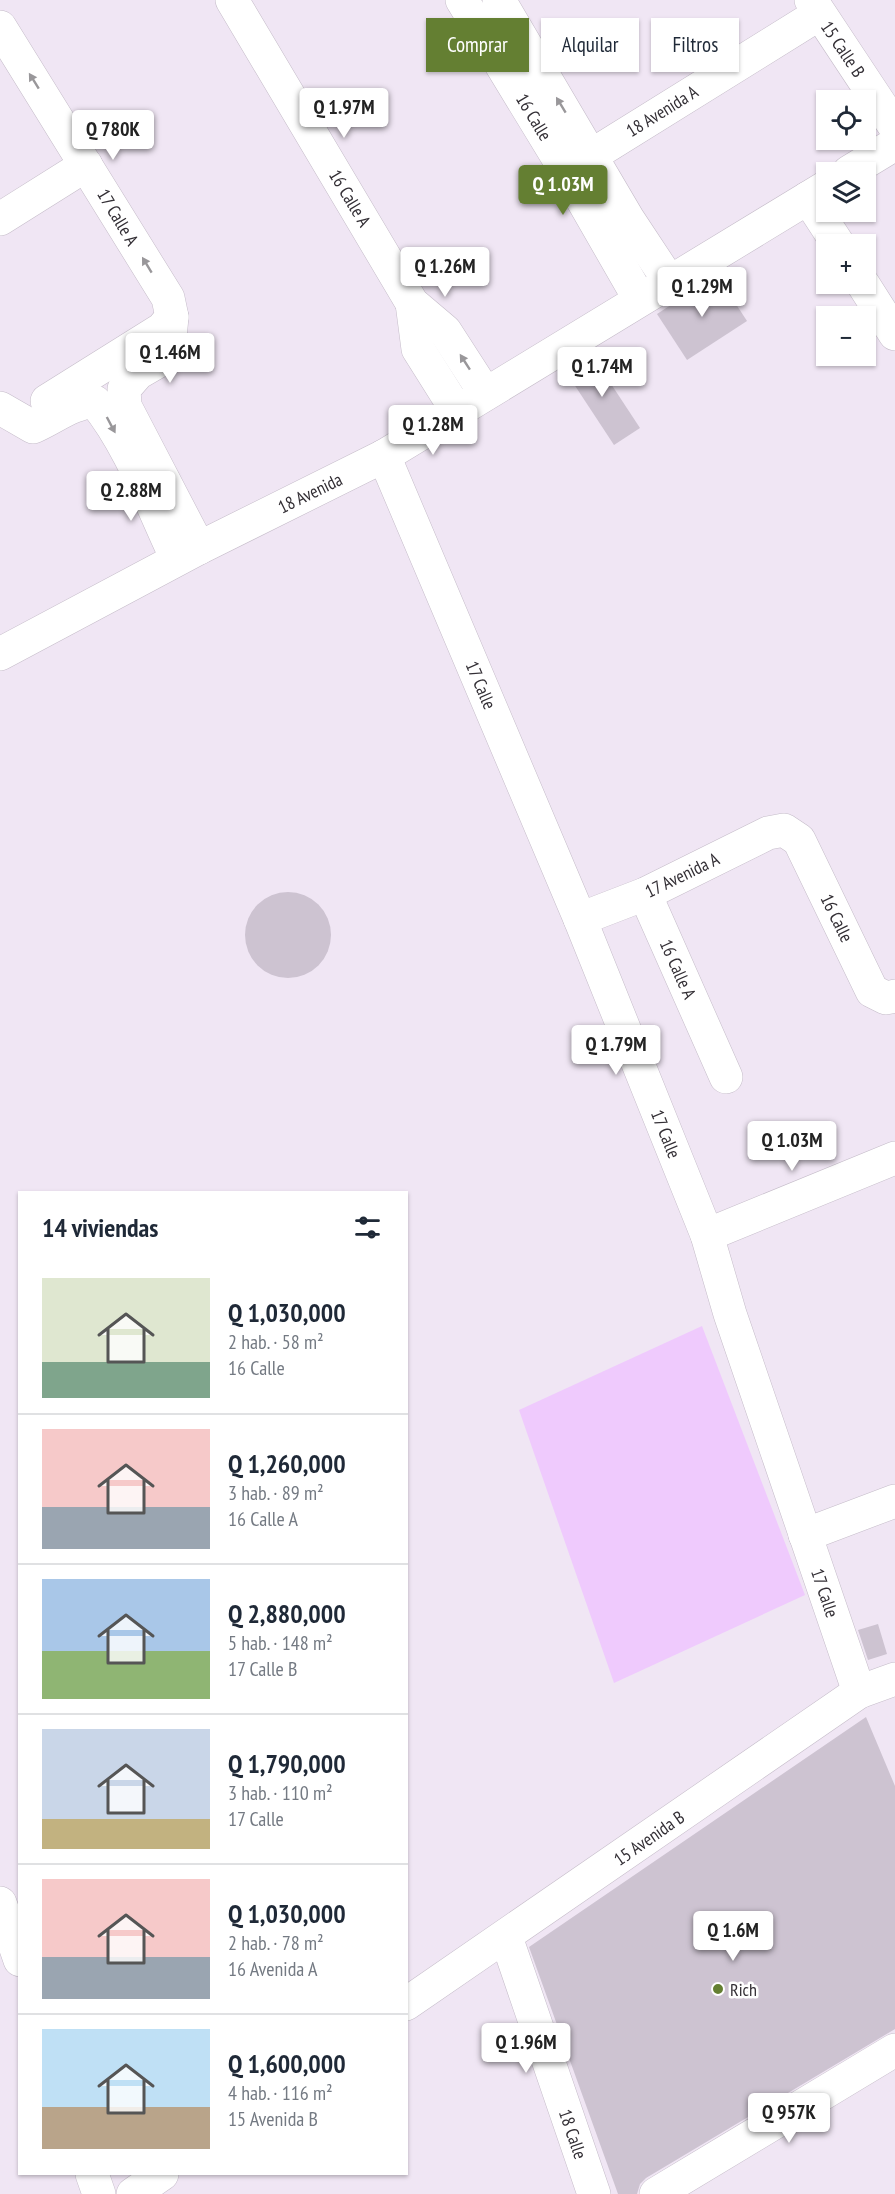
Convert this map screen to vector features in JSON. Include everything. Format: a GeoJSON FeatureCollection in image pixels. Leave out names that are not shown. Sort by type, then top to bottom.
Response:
{"type":"FeatureCollection","features":[{"type":"Feature","properties":{"kind":"street","name":"16 Calle A"},"geometry":{"type":"LineString","coordinates":[[232,0],[412,303],[445,331],[485,393]]}},
{"type":"Feature","properties":{"kind":"street","name":"16 Calle"},"geometry":{"type":"LineString","coordinates":[[462,0],[579,163],[669,281]]}},
{"type":"Feature","properties":{"kind":"street","name":"16 Calle"},"geometry":{"type":"LineString","coordinates":[[499,0],[579,163],[639,298]]}},
{"type":"Feature","properties":{"kind":"street","name":"18 Avenida A"},"geometry":{"type":"LineString","coordinates":[[579,163],[815,7]]}},
{"type":"Feature","properties":{"kind":"street","name":"15 Calle B"},"geometry":{"type":"LineString","coordinates":[[815,7],[895,127]]}},
{"type":"Feature","properties":{"kind":"street","name":"17 Calle A"},"geometry":{"type":"LineString","coordinates":[[0,27],[168,298],[172,317]]}},
{"type":"Feature","properties":{"kind":"street"},"geometry":{"type":"LineString","coordinates":[[865,162],[895,144]]}},
{"type":"Feature","properties":{"kind":"street"},"geometry":{"type":"LineString","coordinates":[[0,219],[86,165]]}},
{"type":"Feature","properties":{"kind":"street","name":"18 Avenida"},"geometry":{"type":"LineString","coordinates":[[0,654],[188,554],[384,456],[639,298],[816,193]]}},
{"type":"Feature","properties":{"kind":"street"},"geometry":{"type":"LineString","coordinates":[[869,294],[895,334]]}},
{"type":"Feature","properties":{"kind":"street","name":"16 Calle A"},"geometry":{"type":"LineString","coordinates":[[412,303],[418,349],[457,411]]}},
{"type":"Feature","properties":{"kind":"street"},"geometry":{"type":"LineString","coordinates":[[5,412],[31,411],[97,372],[162,329],[172,317]]}},
{"type":"Feature","properties":{"kind":"street"},"geometry":{"type":"LineString","coordinates":[[172,317],[169,347],[157,362],[138,373],[124,390],[125,406],[188,554]]}},
{"type":"Feature","properties":{"kind":"street"},"geometry":{"type":"LineString","coordinates":[[5,412],[33,427],[56,418],[83,401],[95,402],[106,416],[131,462],[188,554]]}},
{"type":"Feature","properties":{"kind":"street","name":"17 Calle"},"geometry":{"type":"LineString","coordinates":[[384,456],[580,919],[707,1235],[730,1314],[859,1692]]}},
{"type":"Feature","properties":{"kind":"street","name":"16 Calle"},"geometry":{"type":"LineString","coordinates":[[784,830],[799,840],[872,991],[886,998],[895,996]]}},
{"type":"Feature","properties":{"kind":"street","name":"17 Avenida A"},"geometry":{"type":"LineString","coordinates":[[580,919],[645,894],[768,832],[784,830]]}},
{"type":"Feature","properties":{"kind":"street","name":"16 Calle A"},"geometry":{"type":"LineString","coordinates":[[645,894],[726,1077]]}},
{"type":"Feature","properties":{"kind":"street"},"geometry":{"type":"LineString","coordinates":[[707,1235],[895,1158]]}},
{"type":"Feature","properties":{"kind":"street"},"geometry":{"type":"LineString","coordinates":[[805,1535],[895,1501]]}},
{"type":"Feature","properties":{"kind":"street","name":"15 Avenida B"},"geometry":{"type":"LineString","coordinates":[[408,2003],[859,1692],[895,1679]]}},
{"type":"Feature","properties":{"kind":"street"},"geometry":{"type":"LineString","coordinates":[[0,1903],[18,1954]]}},
{"type":"Feature","properties":{"kind":"street","name":"18 Calle"},"geometry":{"type":"LineString","coordinates":[[506,1937],[594,2194]]}},
{"type":"Feature","properties":{"kind":"street"},"geometry":{"type":"LineString","coordinates":[[656,2194],[895,2050]]}},
{"type":"Feature","properties":{"kind":"street"},"geometry":{"type":"LineString","coordinates":[[92,2175],[99,2194]]}},
{"type":"Feature","properties":{"kind":"street"},"geometry":{"type":"LineString","coordinates":[[133,2194],[161,2175]]}},
{"type":"Feature","properties":{"kind":"shaded area"},"geometry":{"type":"Polygon","coordinates":[[[702,1326],[805,1595],[614,1683],[519,1410],[702,1326]]]}},
{"type":"Feature","properties":{"kind":"building"},"geometry":{"type":"Polygon","coordinates":[[[717,275],[747,321],[687,360],[657,314],[717,275]]]}},
{"type":"Feature","properties":{"kind":"building"},"geometry":{"type":"Polygon","coordinates":[[[590,352],[640,428],[614,445],[564,369],[590,352]]]}},
{"type":"Feature","properties":{"kind":"building"},"geometry":{"type":"Polygon","coordinates":[[[288,892],[305,895],[319,904],[328,918],[331,935],[328,952],[319,966],[305,975],[288,978],[271,975],[257,966],[248,952],[245,935],[248,918],[257,904],[271,895],[288,892]]]}},
{"type":"Feature","properties":{"kind":"building"},"geometry":{"type":"Polygon","coordinates":[[[878,1624],[887,1654],[868,1660],[858,1630],[878,1624]]]}},
{"type":"Feature","properties":{"kind":"building","name":"Rich"},"geometry":{"type":"Polygon","coordinates":[[[866,1717],[895,1786],[895,2029],[646,2178],[640,2184],[637,2194],[618,2194],[529,1947],[866,1717]]]}},
{"type":"Feature","properties":{"kind":"place","name":"Rich"},"geometry":{"type":"Point","coordinates":[718,1989]}}]}
